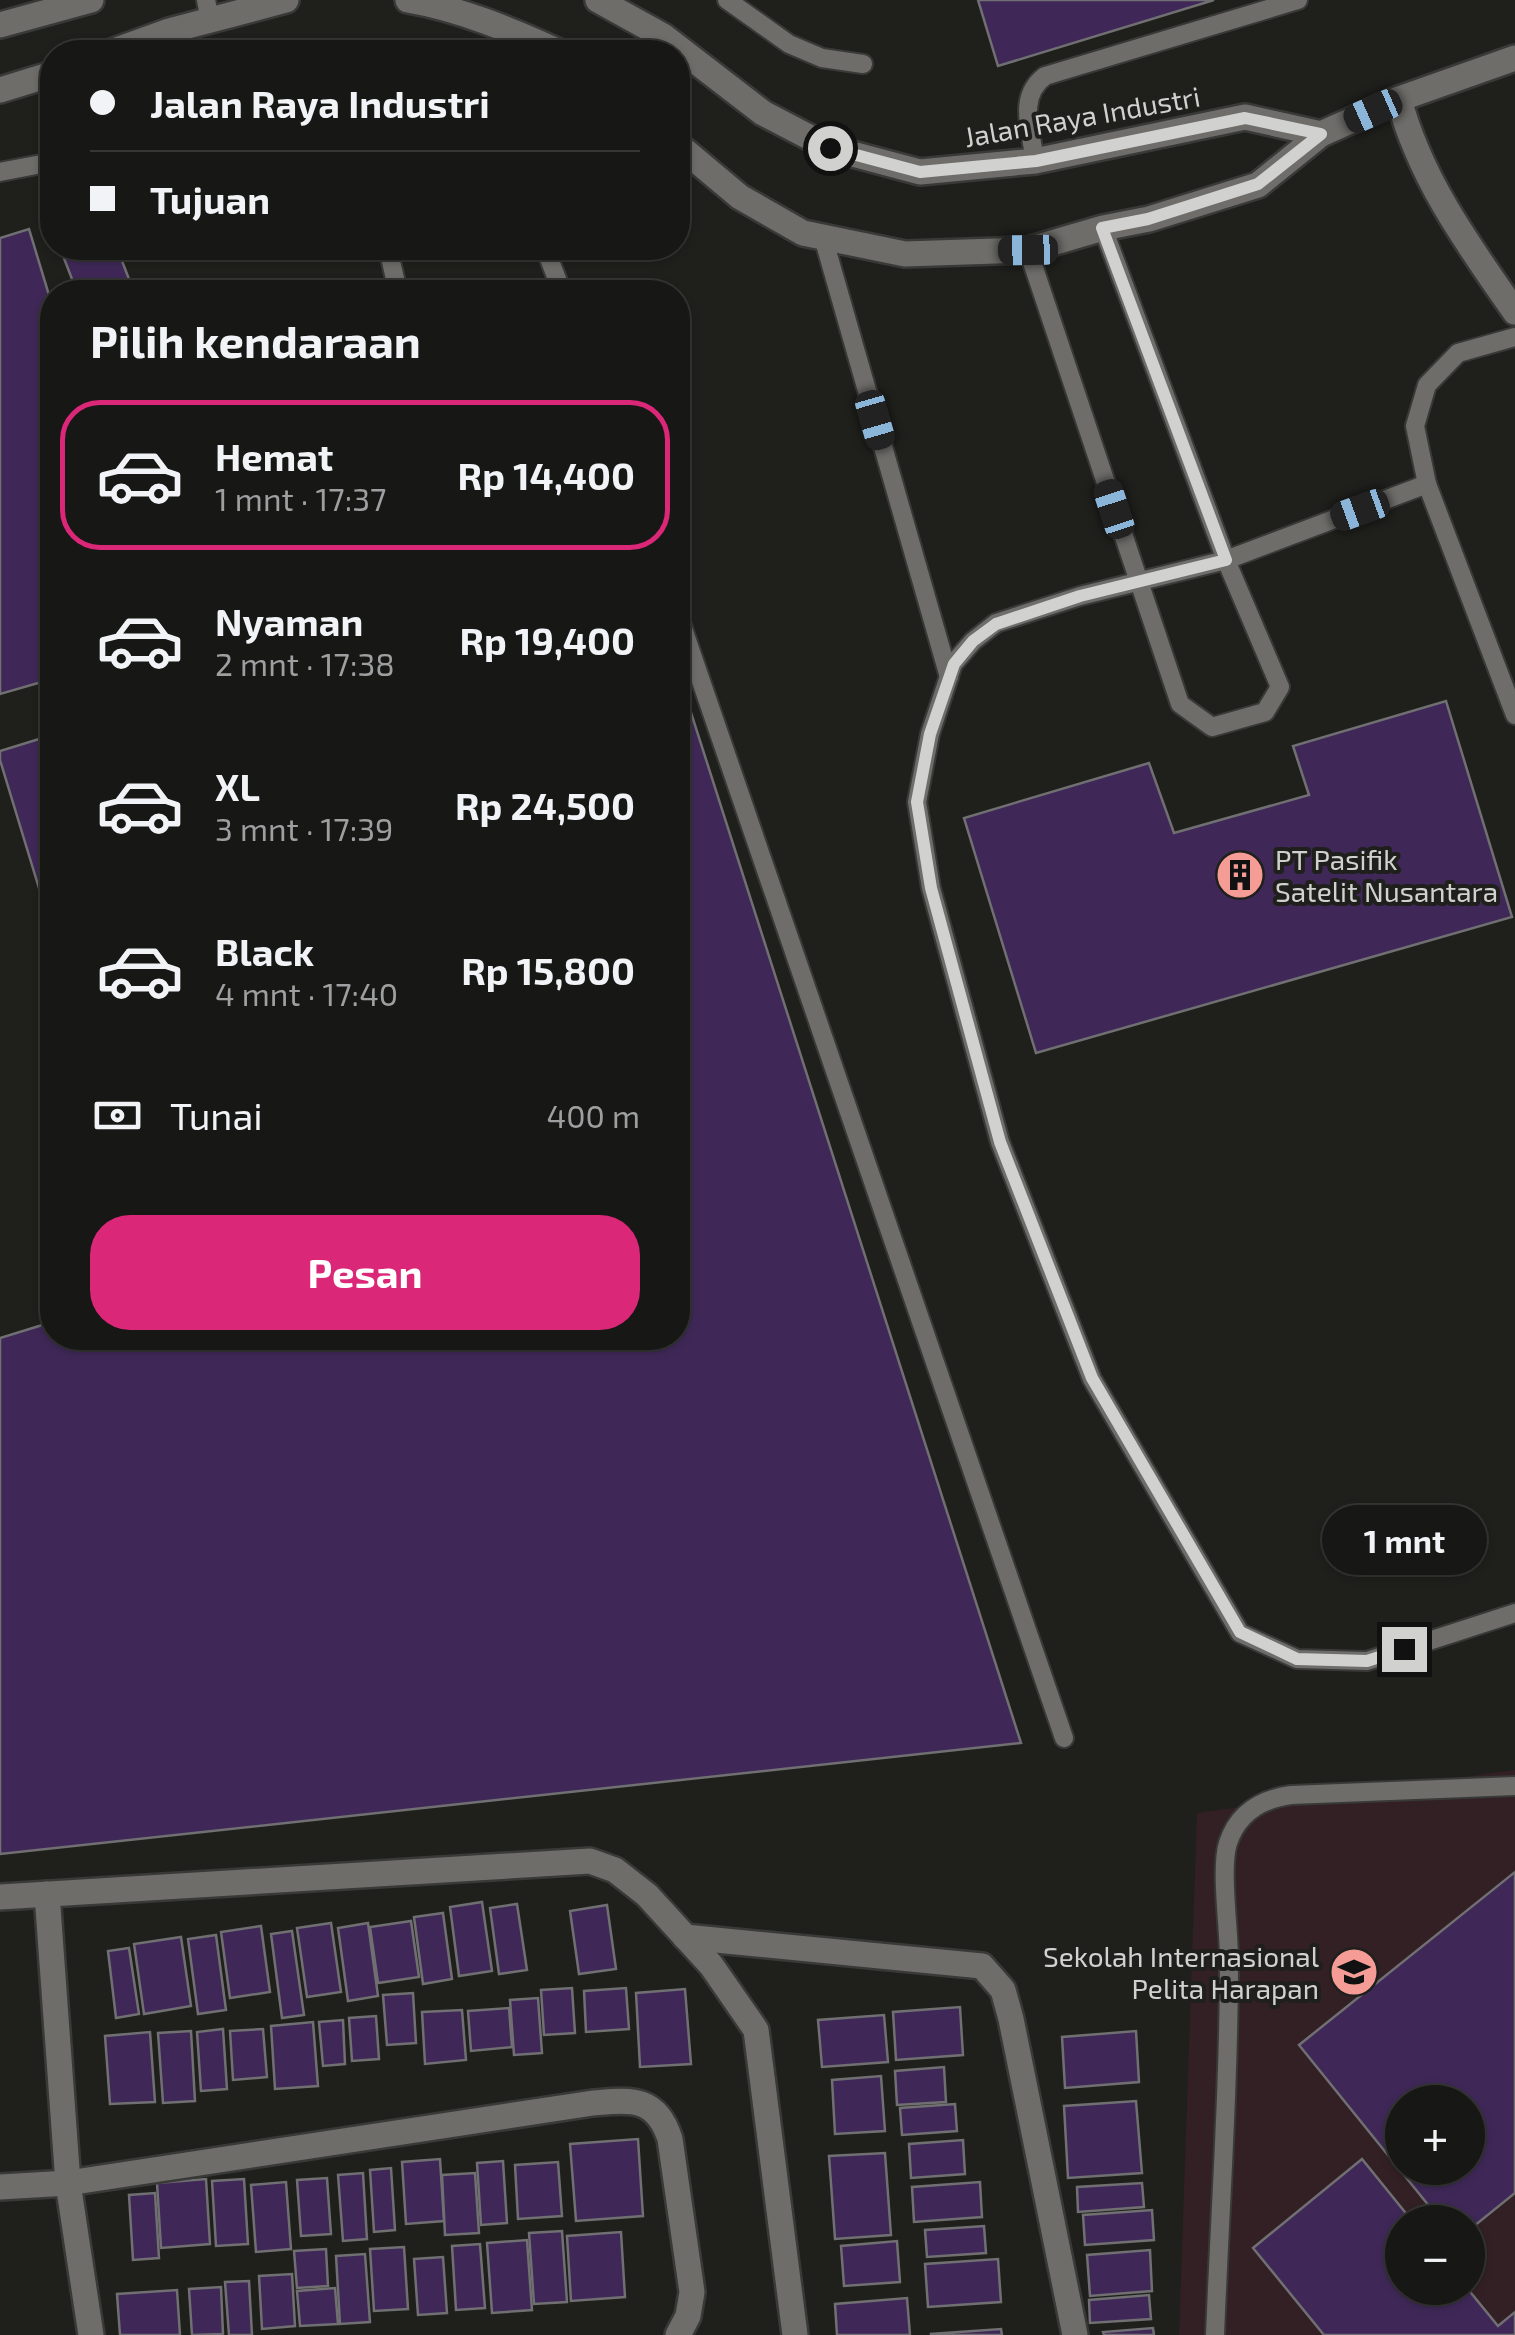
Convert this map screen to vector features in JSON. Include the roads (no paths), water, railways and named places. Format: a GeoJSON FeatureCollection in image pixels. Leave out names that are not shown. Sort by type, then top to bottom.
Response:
{"type":"FeatureCollection","features":[{"type":"Feature","properties":{"kind":"street"},"geometry":{"type":"LineString","coordinates":[[0,25],[91,0]]}},
{"type":"Feature","properties":{"kind":"street"},"geometry":{"type":"LineString","coordinates":[[139,40],[208,10],[286,0]]}},
{"type":"Feature","properties":{"kind":"street"},"geometry":{"type":"LineString","coordinates":[[408,0],[432,4],[533,40]]}},
{"type":"Feature","properties":{"kind":"street","name":"Jalan Raya Industri"},"geometry":{"type":"LineString","coordinates":[[598,0],[668,40]]}},
{"type":"Feature","properties":{"kind":"street","name":"Jalan Raya Industri"},"geometry":{"type":"LineString","coordinates":[[690,57],[763,112],[830,148],[920,172],[1036,161],[1245,118],[1321,134]]}},
{"type":"Feature","properties":{"kind":"street"},"geometry":{"type":"LineString","coordinates":[[690,155],[740,197],[803,233],[904,254],[1028,250],[1148,219],[1258,184],[1321,134],[1399,100],[1515,58]]}},
{"type":"Feature","properties":{"kind":"street"},"geometry":{"type":"LineString","coordinates":[[0,90],[40,78]]}},
{"type":"Feature","properties":{"kind":"street"},"geometry":{"type":"LineString","coordinates":[[1399,100],[1411,138],[1456,226],[1515,312]]}},
{"type":"Feature","properties":{"kind":"street"},"geometry":{"type":"LineString","coordinates":[[0,1897],[590,1861],[615,1870],[647,1895],[711,1965],[756,2030],[794,2335]]}},
{"type":"Feature","properties":{"kind":"street"},"geometry":{"type":"LineString","coordinates":[[47,1894],[68,2183],[91,2335]]}},
{"type":"Feature","properties":{"kind":"street"},"geometry":{"type":"LineString","coordinates":[[685,1937],[982,1966],[1003,1990],[1011,2019],[1075,2335]]}},
{"type":"Feature","properties":{"kind":"street"},"geometry":{"type":"LineString","coordinates":[[0,2187],[68,2183],[628,2100],[643,2104],[664,2121],[670,2139],[692,2292],[688,2316],[678,2335]]}},
{"type":"Feature","properties":{"kind":"lane"},"geometry":{"type":"LineString","coordinates":[[726,0],[788,44],[822,58],[863,64]]}},
{"type":"Feature","properties":{"kind":"lane"},"geometry":{"type":"LineString","coordinates":[[1036,161],[1026,98],[1033,85],[1045,76],[1298,0]]}},
{"type":"Feature","properties":{"kind":"lane"},"geometry":{"type":"LineString","coordinates":[[0,172],[40,164]]}},
{"type":"Feature","properties":{"kind":"lane"},"geometry":{"type":"LineString","coordinates":[[1028,250],[1180,704],[1212,728],[1265,712],[1280,687],[1226,560],[1102,228]]}},
{"type":"Feature","properties":{"kind":"lane"},"geometry":{"type":"LineString","coordinates":[[823,237],[949,677]]}},
{"type":"Feature","properties":{"kind":"lane"},"geometry":{"type":"LineString","coordinates":[[1515,337],[1458,353],[1427,385],[1415,426],[1427,484],[1515,715]]}},
{"type":"Feature","properties":{"kind":"lane"},"geometry":{"type":"LineString","coordinates":[[1427,484],[1226,560],[1080,596],[996,624],[973,641],[954,664],[930,734],[917,802],[931,888],[1000,1142],[1092,1378],[1240,1632],[1297,1659],[1367,1661],[1515,1613]]}},
{"type":"Feature","properties":{"kind":"lane"},"geometry":{"type":"LineString","coordinates":[[690,649],[1064,1738]]}},
{"type":"Feature","properties":{"kind":"lane"},"geometry":{"type":"LineString","coordinates":[[1215,2335],[1229,1958],[1226,1848],[1234,1828],[1249,1811],[1269,1798],[1515,1786]]}},
{"type":"Feature","properties":{"kind":"place","name":"PT Pasifik Satelit Nusantara"},"geometry":{"type":"Point","coordinates":[1240,875]}},
{"type":"Feature","properties":{"kind":"place","name":"Sekolah Internasional Pelita Harapan"},"geometry":{"type":"Point","coordinates":[1354,1972]}}]}
